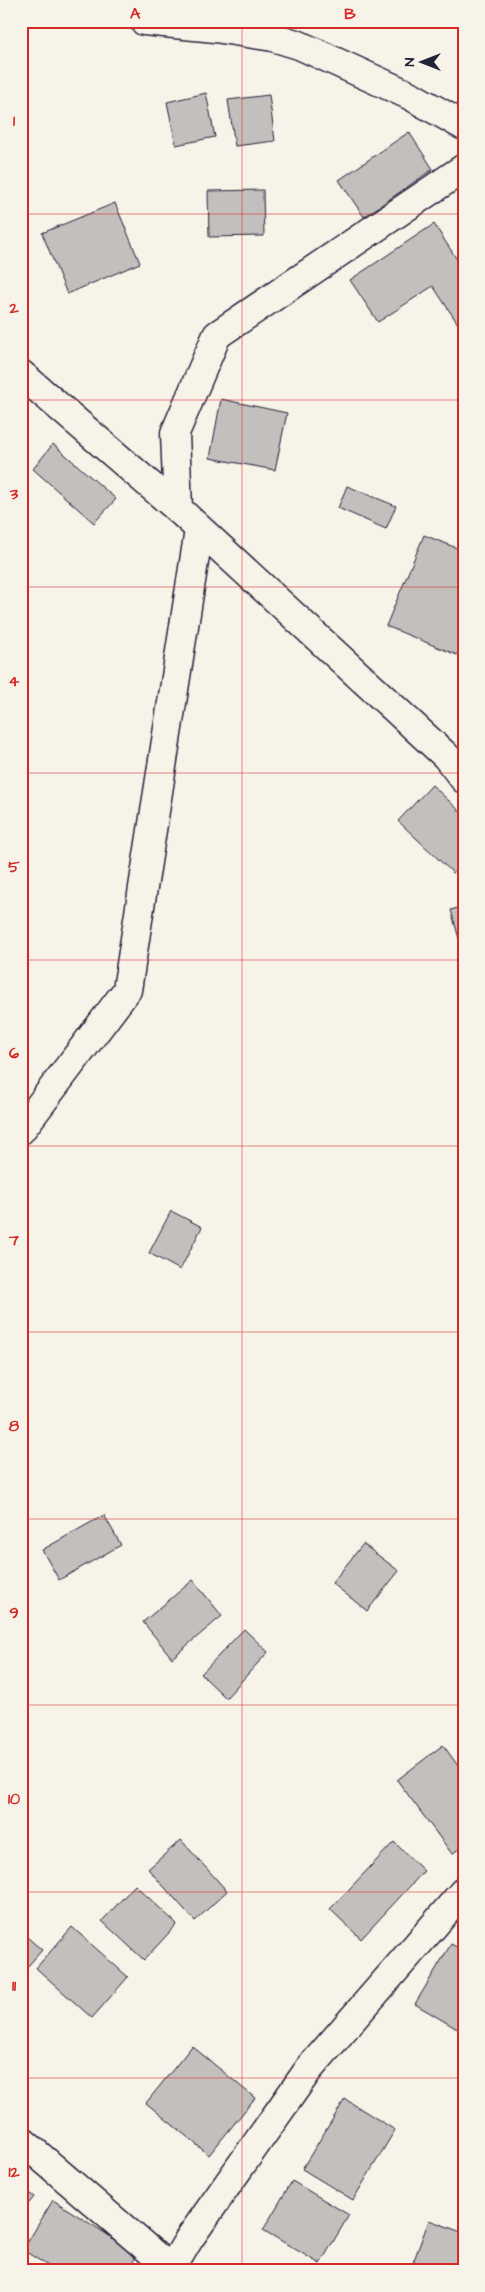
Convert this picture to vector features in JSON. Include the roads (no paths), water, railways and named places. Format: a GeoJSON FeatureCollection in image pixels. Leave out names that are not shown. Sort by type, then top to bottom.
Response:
{"type":"FeatureCollection","features":[{"type":"Feature","properties":{"kind":"street"},"geometry":{"type":"LineString","coordinates":[[144,21],[215,28],[273,38],[299,45],[411,96],[464,126]]}},
{"type":"Feature","properties":{"kind":"street"},"geometry":{"type":"LineString","coordinates":[[178,509],[174,433],[217,335],[464,168]]}},
{"type":"Feature","properties":{"kind":"street"},"geometry":{"type":"LineString","coordinates":[[21,374],[178,509],[446,756],[464,779]]}},
{"type":"Feature","properties":{"kind":"street"},"geometry":{"type":"LineString","coordinates":[[21,1130],[127,990],[199,530]]}},
{"type":"Feature","properties":{"kind":"street"},"geometry":{"type":"LineString","coordinates":[[21,2140],[171,2270],[189,2240],[309,2070],[464,1891]]}}]}
